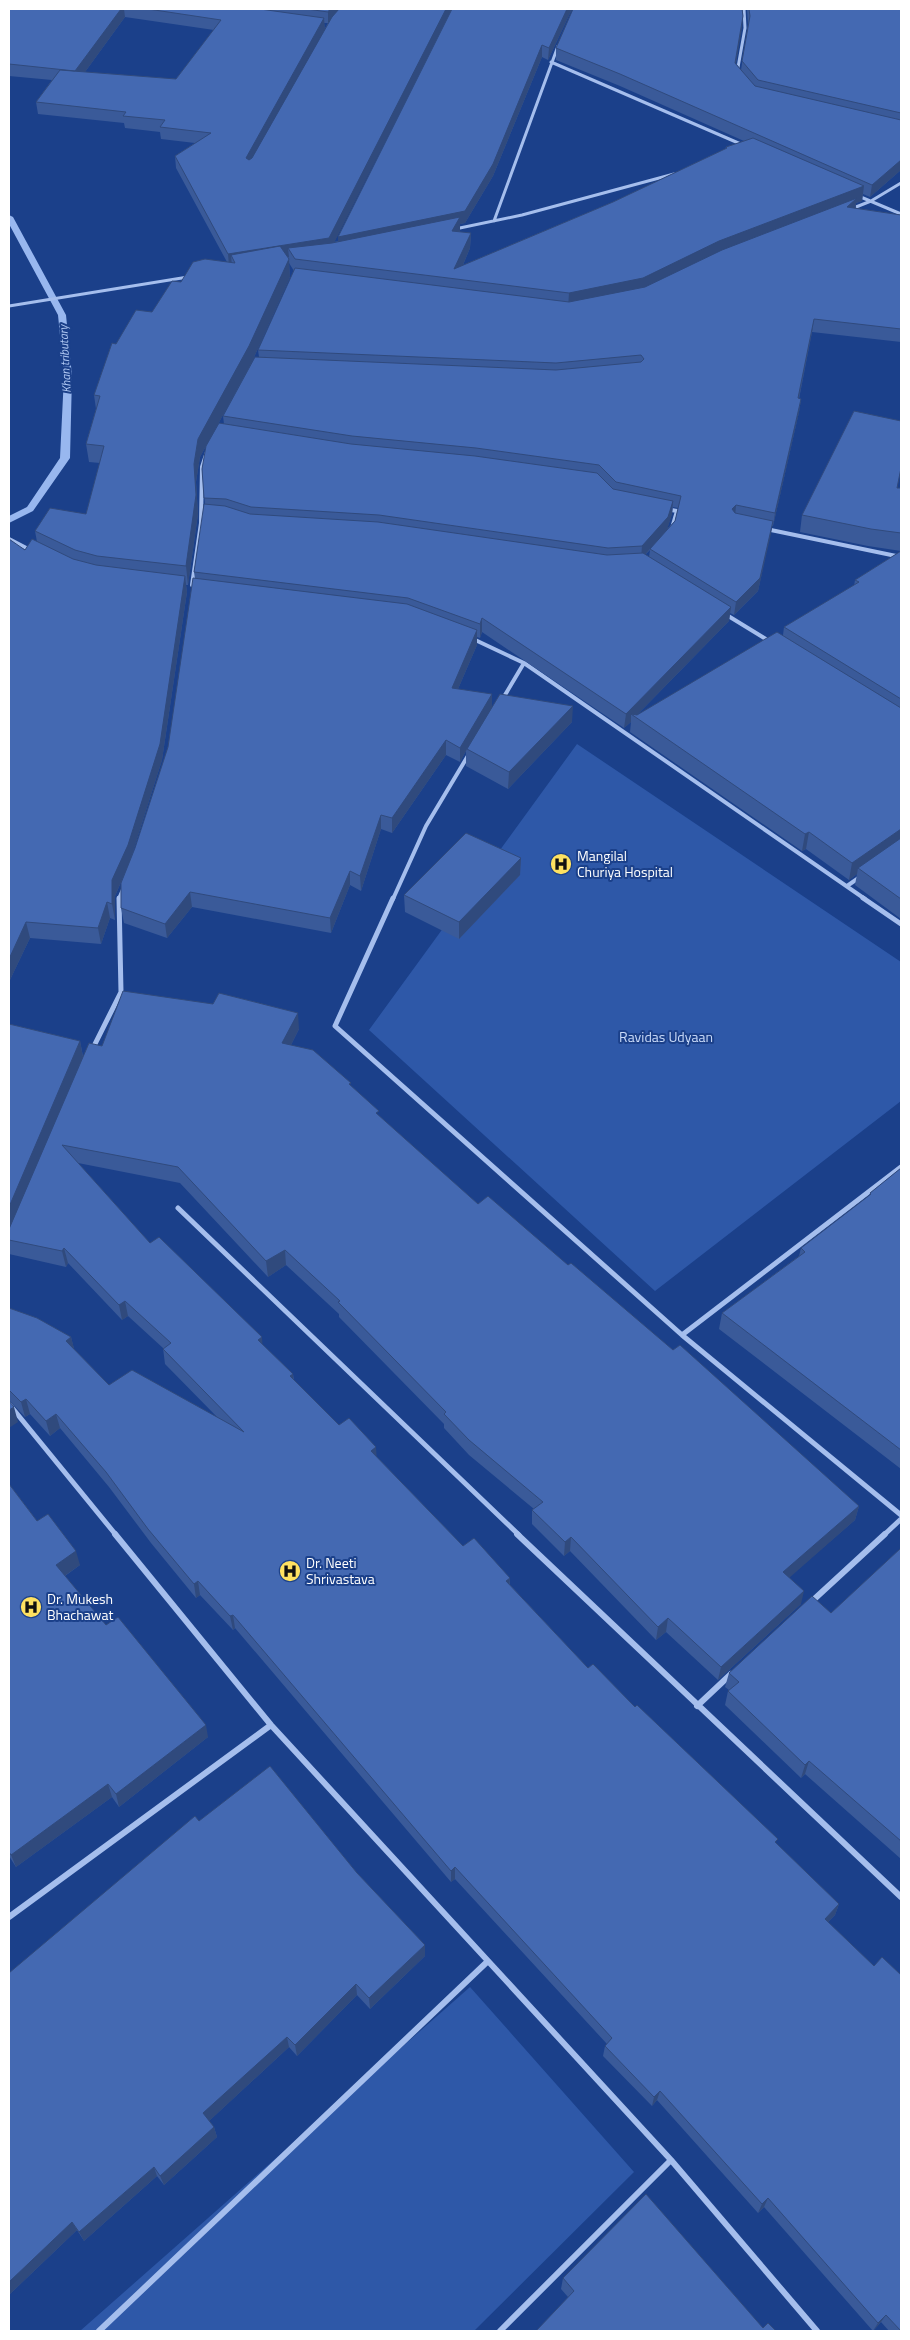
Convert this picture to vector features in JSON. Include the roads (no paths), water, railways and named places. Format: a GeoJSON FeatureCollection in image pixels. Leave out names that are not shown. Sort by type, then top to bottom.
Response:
{"type":"FeatureCollection","features":[{"type":"Feature","properties":{"kind":"street"},"geometry":{"type":"LineString","coordinates":[[737,74],[745,28],[744,9]]}},
{"type":"Feature","properties":{"kind":"street"},"geometry":{"type":"LineString","coordinates":[[494,220],[559,44]]}},
{"type":"Feature","properties":{"kind":"street"},"geometry":{"type":"LineString","coordinates":[[551,62],[752,148]]}},
{"type":"Feature","properties":{"kind":"street"},"geometry":{"type":"LineString","coordinates":[[447,230],[643,184],[680,172]]}},
{"type":"Feature","properties":{"kind":"street"},"geometry":{"type":"LineString","coordinates":[[844,212],[871,202],[901,183]]}},
{"type":"Feature","properties":{"kind":"street"},"geometry":{"type":"LineString","coordinates":[[854,194],[901,214]]}},
{"type":"Feature","properties":{"kind":"street"},"geometry":{"type":"LineString","coordinates":[[9,306],[198,276]]}},
{"type":"Feature","properties":{"kind":"street"},"geometry":{"type":"LineString","coordinates":[[183,588],[191,589],[202,514],[200,482],[204,458],[209,449]]}},
{"type":"Feature","properties":{"kind":"street"},"geometry":{"type":"LineString","coordinates":[[659,507],[677,511],[670,532]]}},
{"type":"Feature","properties":{"kind":"street"},"geometry":{"type":"LineString","coordinates":[[202,514],[210,515]]}},
{"type":"Feature","properties":{"kind":"street"},"geometry":{"type":"LineString","coordinates":[[762,528],[901,558]]}},
{"type":"Feature","properties":{"kind":"street"},"geometry":{"type":"LineString","coordinates":[[9,540],[34,553]]}},
{"type":"Feature","properties":{"kind":"street"},"geometry":{"type":"LineString","coordinates":[[718,609],[776,646]]}},
{"type":"Feature","properties":{"kind":"street"},"geometry":{"type":"LineString","coordinates":[[466,636],[524,663],[901,924]]}},
{"type":"Feature","properties":{"kind":"street"},"geometry":{"type":"LineString","coordinates":[[500,704],[524,663]]}},
{"type":"Feature","properties":{"kind":"street"},"geometry":{"type":"LineString","coordinates":[[475,744],[426,826],[335,1026],[682,1335],[901,1515]]}},
{"type":"Feature","properties":{"kind":"street"},"geometry":{"type":"LineString","coordinates":[[847,886],[862,875]]}},
{"type":"Feature","properties":{"kind":"street"},"geometry":{"type":"LineString","coordinates":[[88,1057],[121,992],[119,898],[126,880]]}},
{"type":"Feature","properties":{"kind":"street"},"geometry":{"type":"LineString","coordinates":[[682,1335],[901,1167]]}},
{"type":"Feature","properties":{"kind":"street"},"geometry":{"type":"LineString","coordinates":[[178,1208],[697,1706],[901,1898]]}},
{"type":"Feature","properties":{"kind":"street"},"geometry":{"type":"LineString","coordinates":[[9,1404],[271,1725],[671,2160],[817,2331]]}},
{"type":"Feature","properties":{"kind":"street"},"geometry":{"type":"LineString","coordinates":[[806,1606],[901,1519]]}},
{"type":"Feature","properties":{"kind":"street"},"geometry":{"type":"LineString","coordinates":[[697,1706],[740,1666]]}},
{"type":"Feature","properties":{"kind":"street"},"geometry":{"type":"LineString","coordinates":[[9,1917],[271,1725]]}},
{"type":"Feature","properties":{"kind":"street"},"geometry":{"type":"LineString","coordinates":[[100,2331],[488,1961]]}},
{"type":"Feature","properties":{"kind":"street"},"geometry":{"type":"LineString","coordinates":[[500,2331],[671,2160]]}},
{"type":"Feature","properties":{"kind":"waterway","name":"Khan tributary"},"geometry":{"type":"LineString","coordinates":[[9,217],[62,315],[68,376],[65,458],[30,509],[9,520]]}},
{"type":"Feature","properties":{"kind":"place","name":"Mangilal Churiya Hospital"},"geometry":{"type":"Point","coordinates":[561,864]}},
{"type":"Feature","properties":{"kind":"place","name":"Dr. Neeti Shrivastava"},"geometry":{"type":"Point","coordinates":[290,1571]}},
{"type":"Feature","properties":{"kind":"place","name":"Dr. Mukesh Bhachawat"},"geometry":{"type":"Point","coordinates":[31,1607]}},
{"type":"Feature","properties":{"kind":"park label","name":"Ravidas Udyaan"},"geometry":{"type":"Point","coordinates":[666,1037]}}]}
